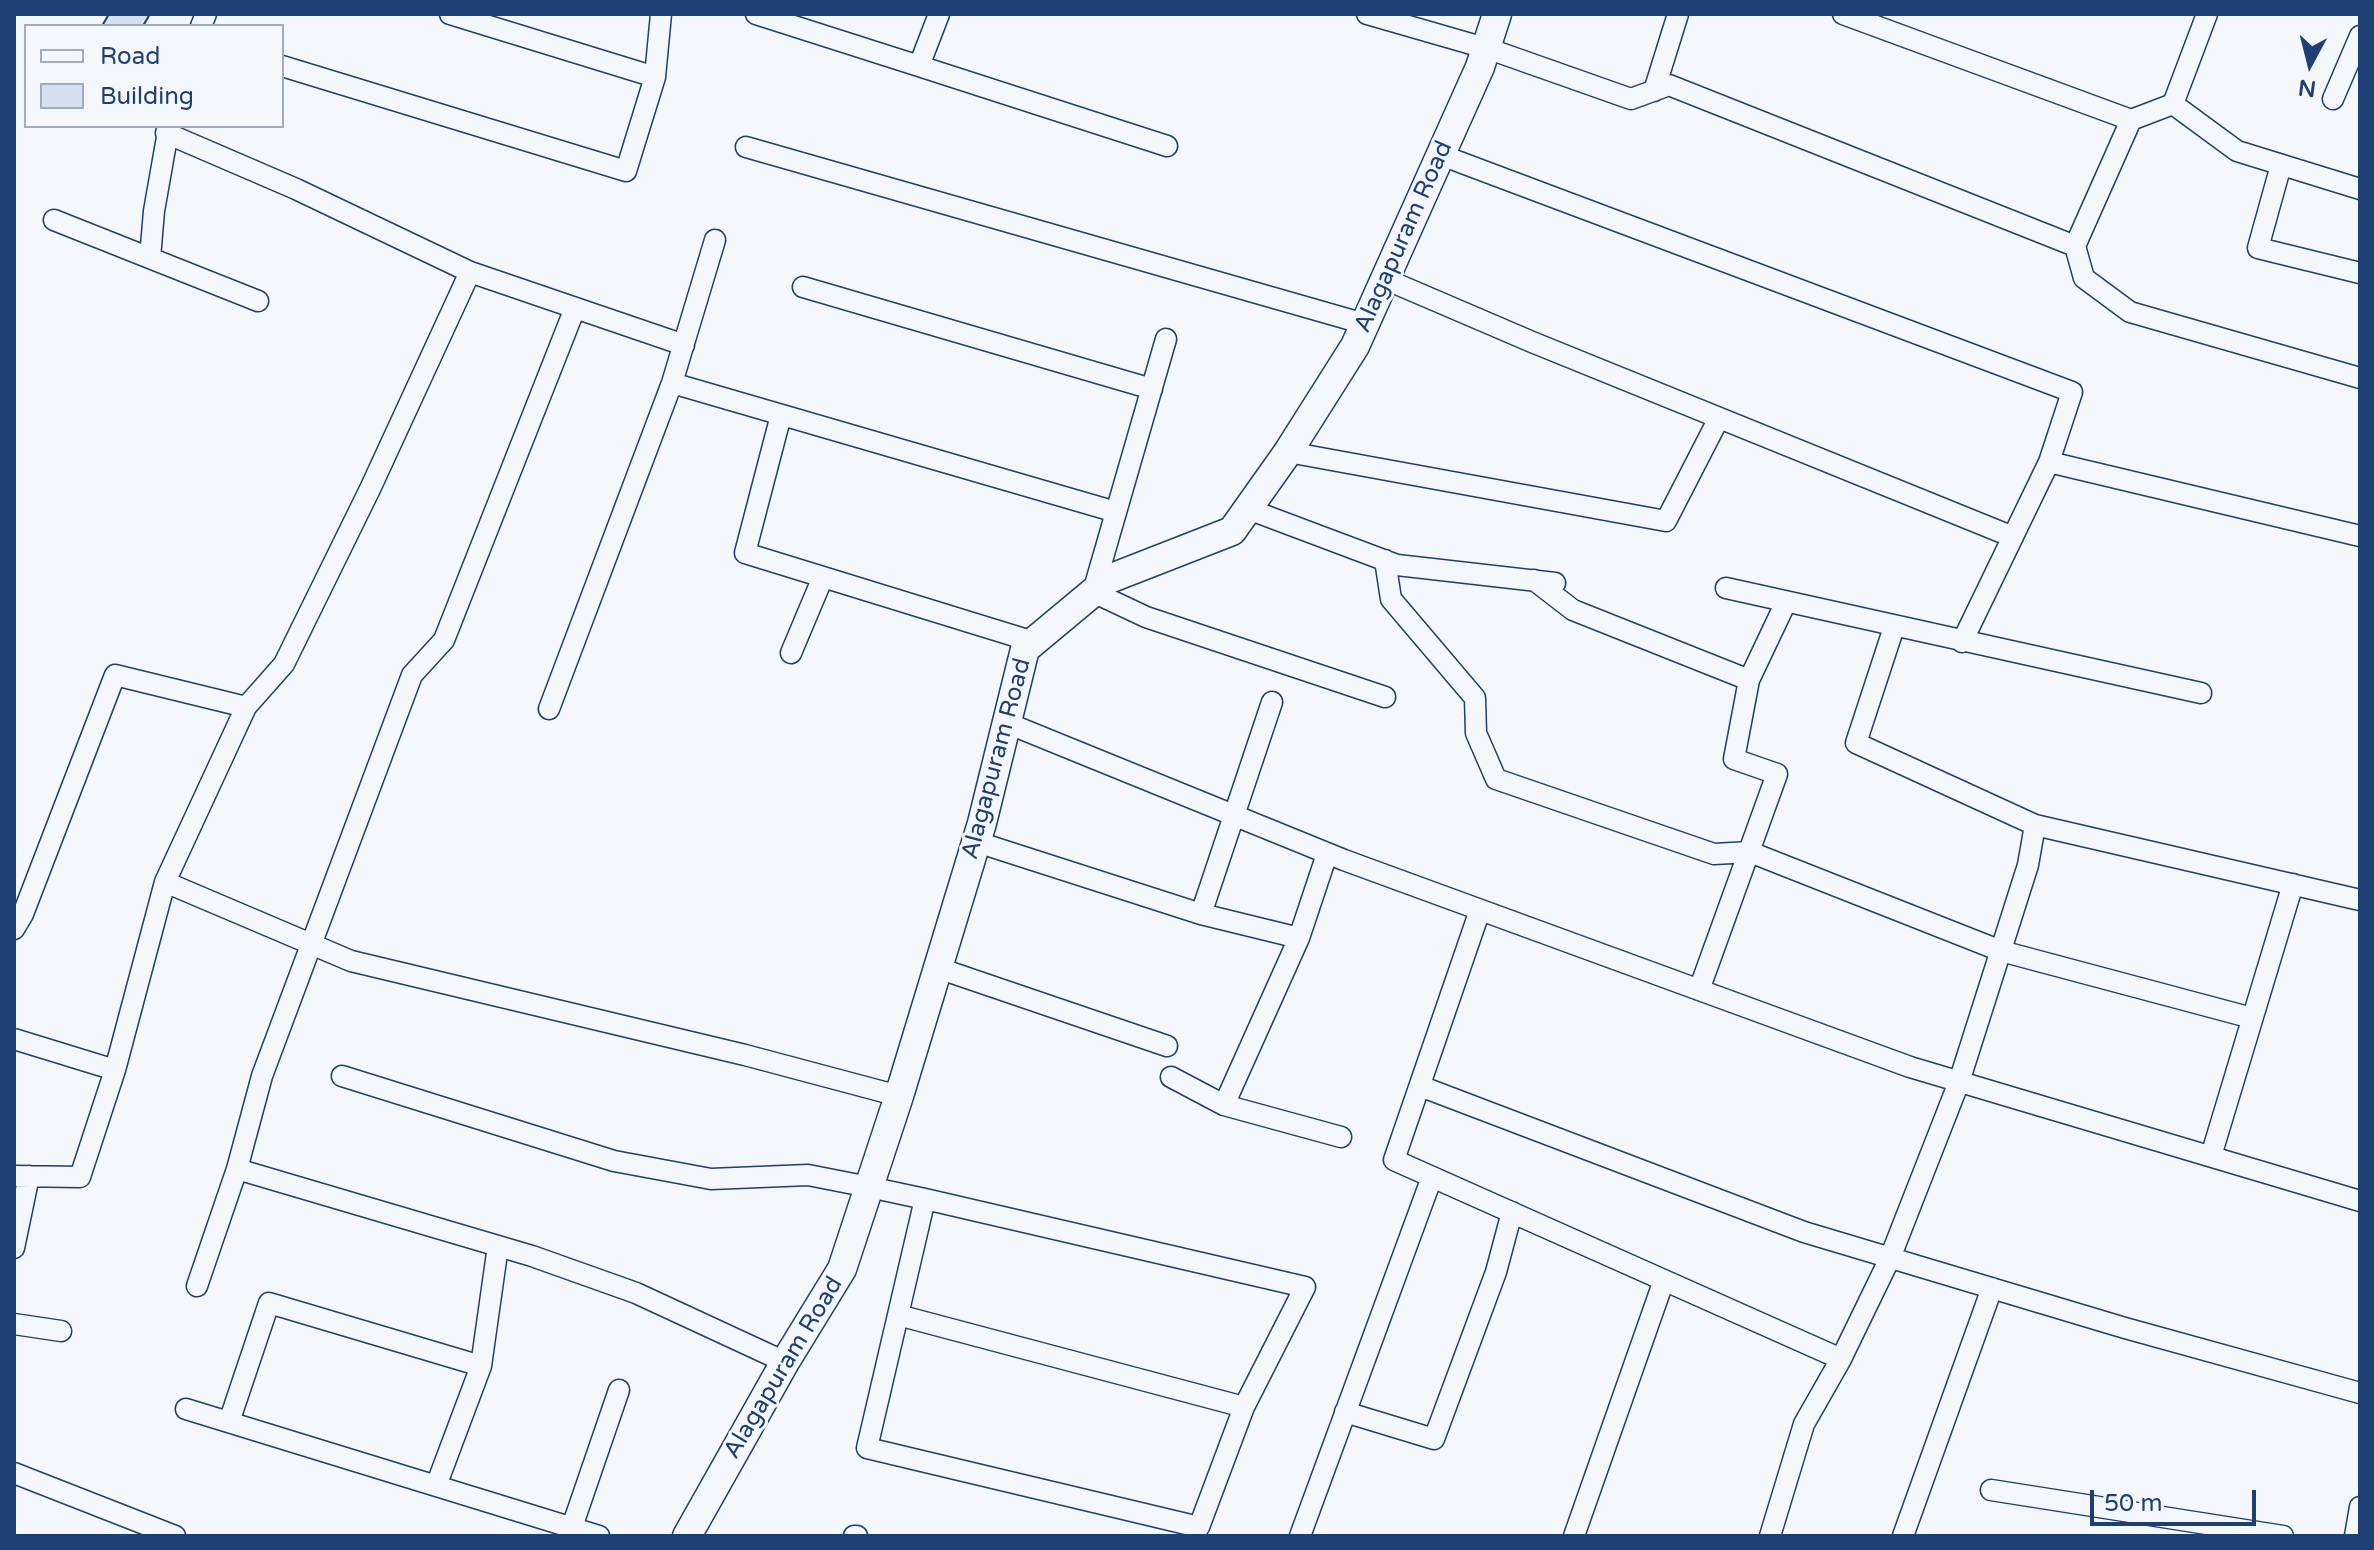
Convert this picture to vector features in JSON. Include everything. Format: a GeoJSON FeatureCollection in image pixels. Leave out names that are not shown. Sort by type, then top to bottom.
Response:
{"type":"FeatureCollection","features":[{"type":"Feature","properties":{"kind":"main road","name":"Alagapuram Road"},"geometry":{"type":"LineString","coordinates":[[687,1536],[785,1362],[842,1269],[977,842],[1025,649],[1109,579],[1232,531],[1288,452],[1355,346],[1441,155],[1497,14]]}},
{"type":"Feature","properties":{"kind":"street"},"geometry":{"type":"LineString","coordinates":[[450,14],[655,77]]}},
{"type":"Feature","properties":{"kind":"street"},"geometry":{"type":"LineString","coordinates":[[284,67],[626,171],[655,77],[661,14]]}},
{"type":"Feature","properties":{"kind":"street"},"geometry":{"type":"LineString","coordinates":[[756,14],[1167,146]]}},
{"type":"Feature","properties":{"kind":"street"},"geometry":{"type":"LineString","coordinates":[[919,66],[939,14]]}},
{"type":"Feature","properties":{"kind":"street"},"geometry":{"type":"LineString","coordinates":[[1367,14],[1486,48],[1631,99],[1669,85],[2075,246]]}},
{"type":"Feature","properties":{"kind":"street"},"geometry":{"type":"LineString","coordinates":[[1654,91],[1678,14]]}},
{"type":"Feature","properties":{"kind":"street"},"geometry":{"type":"LineString","coordinates":[[1843,14],[2131,120],[2173,104],[2207,14]]}},
{"type":"Feature","properties":{"kind":"street"},"geometry":{"type":"LineString","coordinates":[[2333,99],[2360,36]]}},
{"type":"Feature","properties":{"kind":"street"},"geometry":{"type":"LineString","coordinates":[[2173,104],[2237,151],[2360,189]]}},
{"type":"Feature","properties":{"kind":"street"},"geometry":{"type":"LineString","coordinates":[[2131,120],[2075,246],[2084,278],[2130,312],[2360,378]]}},
{"type":"Feature","properties":{"kind":"street"},"geometry":{"type":"LineString","coordinates":[[150,258],[168,130],[470,272],[684,345]]}},
{"type":"Feature","properties":{"kind":"street"},"geometry":{"type":"LineString","coordinates":[[746,147],[1365,324]]}},
{"type":"Feature","properties":{"kind":"street"},"geometry":{"type":"LineString","coordinates":[[1441,155],[2072,392],[2049,462],[1962,642]]}},
{"type":"Feature","properties":{"kind":"street"},"geometry":{"type":"LineString","coordinates":[[2281,165],[2258,248],[2360,273]]}},
{"type":"Feature","properties":{"kind":"street"},"geometry":{"type":"LineString","coordinates":[[54,220],[258,301]]}},
{"type":"Feature","properties":{"kind":"street"},"geometry":{"type":"LineString","coordinates":[[549,709],[672,383],[715,240]]}},
{"type":"Feature","properties":{"kind":"street"},"geometry":{"type":"LineString","coordinates":[[14,1248],[22,1176],[80,1177],[115,1070],[165,882],[246,707],[284,664],[370,489],[470,272]]}},
{"type":"Feature","properties":{"kind":"street"},"geometry":{"type":"LineString","coordinates":[[1385,279],[1532,342],[2013,537]]}},
{"type":"Feature","properties":{"kind":"street"},"geometry":{"type":"LineString","coordinates":[[803,287],[1152,389]]}},
{"type":"Feature","properties":{"kind":"street"},"geometry":{"type":"LineString","coordinates":[[197,1286],[237,1169],[262,1076],[412,675],[444,640],[575,308]]}},
{"type":"Feature","properties":{"kind":"street"},"geometry":{"type":"LineString","coordinates":[[1166,339],[1093,592],[1146,617],[1385,697]]}},
{"type":"Feature","properties":{"kind":"street"},"geometry":{"type":"LineString","coordinates":[[672,383],[1116,512]]}},
{"type":"Feature","properties":{"kind":"street"},"geometry":{"type":"LineString","coordinates":[[781,415],[745,553],[1034,642]]}},
{"type":"Feature","properties":{"kind":"street"},"geometry":{"type":"LineString","coordinates":[[1288,452],[1666,521],[1719,418]]}},
{"type":"Feature","properties":{"kind":"street"},"geometry":{"type":"LineString","coordinates":[[2049,462],[2360,536]]}},
{"type":"Feature","properties":{"kind":"street"},"geometry":{"type":"LineString","coordinates":[[1248,509],[1397,565],[1555,583]]}},
{"type":"Feature","properties":{"kind":"street"},"geometry":{"type":"LineString","coordinates":[[1385,560],[1391,599],[1475,698],[1476,733],[1496,779],[1714,854],[1750,852],[2001,951],[2252,1018]]}},
{"type":"Feature","properties":{"kind":"street"},"geometry":{"type":"LineString","coordinates":[[791,653],[823,577]]}},
{"type":"Feature","properties":{"kind":"street"},"geometry":{"type":"LineString","coordinates":[[1534,580],[1573,610],[1749,680]]}},
{"type":"Feature","properties":{"kind":"street"},"geometry":{"type":"LineString","coordinates":[[1726,588],[2201,693]]}},
{"type":"Feature","properties":{"kind":"street"},"geometry":{"type":"LineString","coordinates":[[1699,990],[1777,774],[1734,759],[1749,680],[1786,602]]}},
{"type":"Feature","properties":{"kind":"street"},"geometry":{"type":"LineString","coordinates":[[1894,627],[1856,743],[2035,825],[2360,900]]}},
{"type":"Feature","properties":{"kind":"street"},"geometry":{"type":"LineString","coordinates":[[14,929],[23,914],[115,675],[246,707]]}},
{"type":"Feature","properties":{"kind":"street"},"geometry":{"type":"LineString","coordinates":[[1201,914],[1272,702]]}},
{"type":"Feature","properties":{"kind":"street"},"geometry":{"type":"LineString","coordinates":[[1007,723],[1327,854],[1910,1067],[2360,1201]]}},
{"type":"Feature","properties":{"kind":"street"},"geometry":{"type":"LineString","coordinates":[[1770,1536],[1804,1424],[1841,1359],[1890,1258],[1959,1082],[2028,865],[2035,825]]}},
{"type":"Feature","properties":{"kind":"street"},"geometry":{"type":"LineString","coordinates":[[977,842],[1201,914],[1299,938]]}},
{"type":"Feature","properties":{"kind":"street"},"geometry":{"type":"LineString","coordinates":[[1224,1105],[1299,938],[1327,854]]}},
{"type":"Feature","properties":{"kind":"street"},"geometry":{"type":"LineString","coordinates":[[165,882],[351,961],[745,1055],[899,1096]]}},
{"type":"Feature","properties":{"kind":"street"},"geometry":{"type":"LineString","coordinates":[[2211,1156],[2293,884]]}},
{"type":"Feature","properties":{"kind":"street"},"geometry":{"type":"LineString","coordinates":[[1480,910],[1394,1160],[1841,1359]]}},
{"type":"Feature","properties":{"kind":"street"},"geometry":{"type":"LineString","coordinates":[[938,968],[1167,1046]]}},
{"type":"Feature","properties":{"kind":"street"},"geometry":{"type":"LineString","coordinates":[[14,1039],[115,1070]]}},
{"type":"Feature","properties":{"kind":"street"},"geometry":{"type":"LineString","coordinates":[[342,1076],[614,1161],[711,1179],[808,1175],[925,1199],[1305,1287],[1244,1407],[1199,1527],[867,1448],[925,1199]]}},
{"type":"Feature","properties":{"kind":"street"},"geometry":{"type":"LineString","coordinates":[[1171,1077],[1224,1105],[1341,1137]]}},
{"type":"Feature","properties":{"kind":"street"},"geometry":{"type":"LineString","coordinates":[[1420,1086],[1804,1232],[2360,1393]]}},
{"type":"Feature","properties":{"kind":"street"},"geometry":{"type":"LineString","coordinates":[[237,1169],[498,1246],[636,1293],[785,1362]]}},
{"type":"Feature","properties":{"kind":"street"},"geometry":{"type":"LineString","coordinates":[[1300,1536],[1432,1177]]}},
{"type":"Feature","properties":{"kind":"street"},"geometry":{"type":"LineString","coordinates":[[1345,1412],[1434,1439],[1496,1272],[1512,1212]]}},
{"type":"Feature","properties":{"kind":"street"},"geometry":{"type":"LineString","coordinates":[[436,1486],[481,1366],[498,1246]]}},
{"type":"Feature","properties":{"kind":"street"},"geometry":{"type":"LineString","coordinates":[[1574,1536],[1664,1280]]}},
{"type":"Feature","properties":{"kind":"street"},"geometry":{"type":"LineString","coordinates":[[1903,1536],[1992,1288]]}},
{"type":"Feature","properties":{"kind":"street"},"geometry":{"type":"LineString","coordinates":[[229,1422],[269,1303],[481,1366]]}},
{"type":"Feature","properties":{"kind":"street"},"geometry":{"type":"LineString","coordinates":[[898,1315],[1244,1407]]}},
{"type":"Feature","properties":{"kind":"street"},"geometry":{"type":"LineString","coordinates":[[14,1324],[61,1331]]}},
{"type":"Feature","properties":{"kind":"street"},"geometry":{"type":"LineString","coordinates":[[572,1527],[619,1390]]}},
{"type":"Feature","properties":{"kind":"street"},"geometry":{"type":"LineString","coordinates":[[186,1409],[599,1536]]}},
{"type":"Feature","properties":{"kind":"street"},"geometry":{"type":"LineString","coordinates":[[15,1477],[168,1535]]}},
{"type":"Feature","properties":{"kind":"street"},"geometry":{"type":"LineString","coordinates":[[1991,1490],[2283,1536]]}},
{"type":"Feature","properties":{"kind":"street"},"geometry":{"type":"LineString","coordinates":[[2355,1536],[2360,1507]]}},
{"type":"Feature","properties":{"kind":"building"},"geometry":{"type":"Polygon","coordinates":[[[109,14],[150,14],[144,24],[103,24],[109,14]]]}}]}
